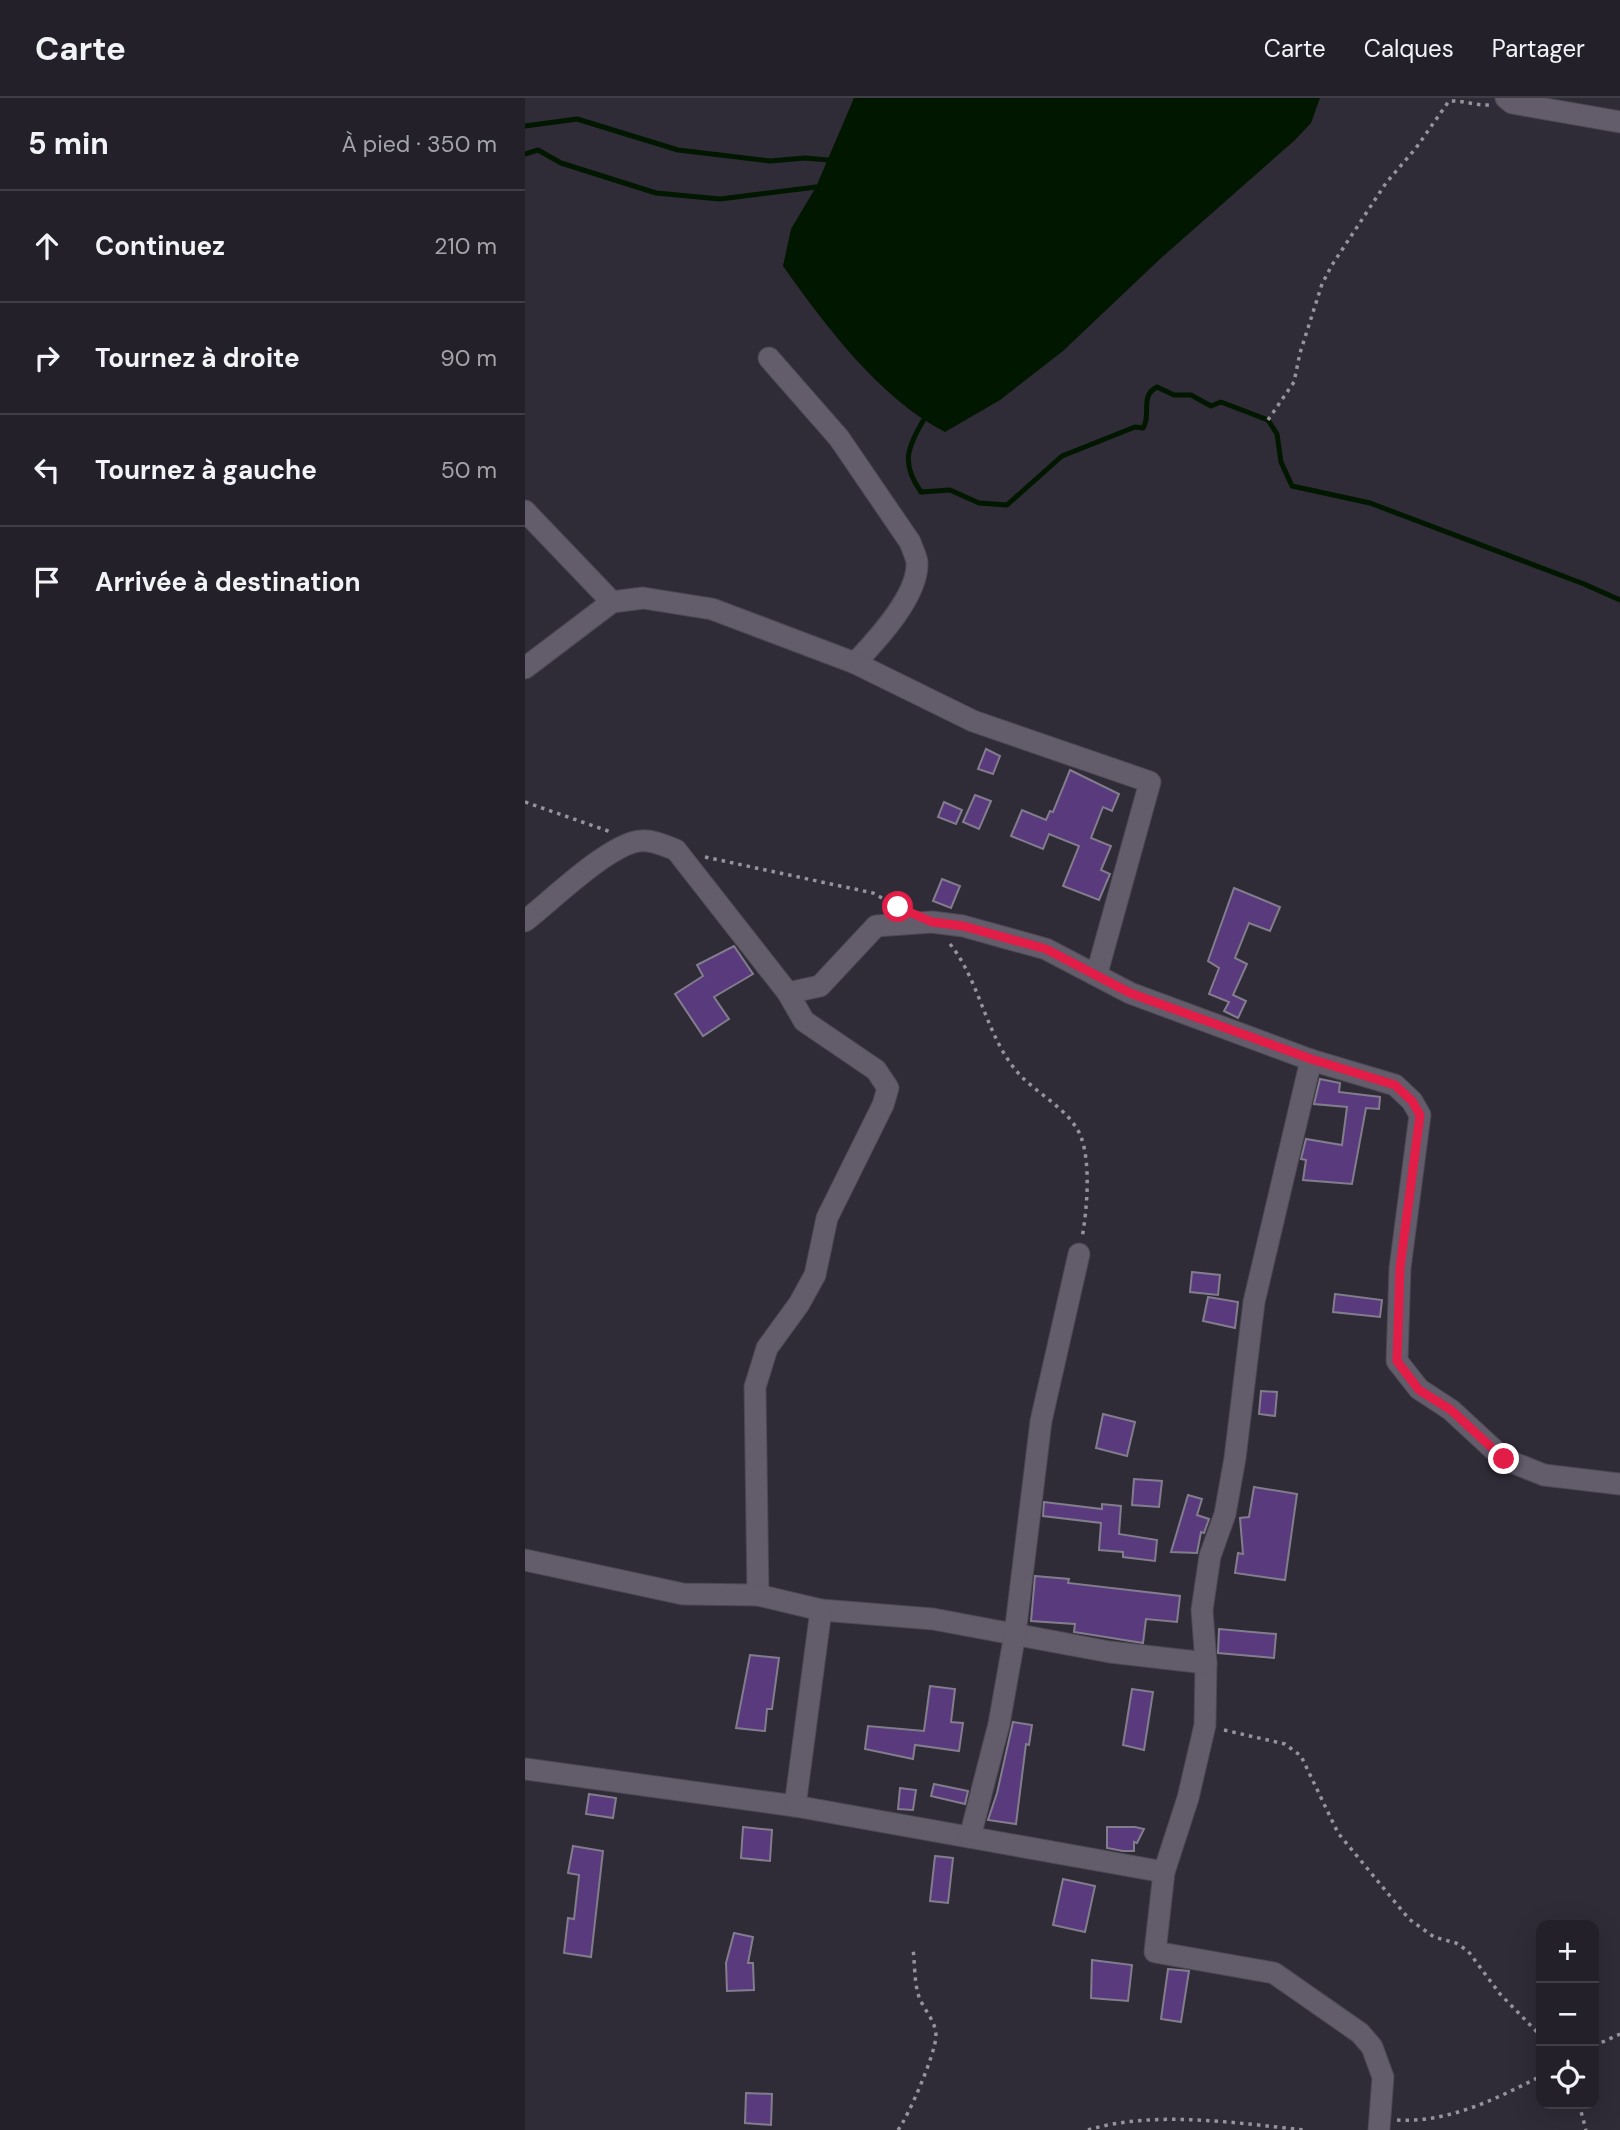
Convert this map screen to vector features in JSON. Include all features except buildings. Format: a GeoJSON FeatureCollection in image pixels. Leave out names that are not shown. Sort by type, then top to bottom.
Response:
{"type":"FeatureCollection","features":[{"type":"Feature","properties":{"kind":"street"},"geometry":{"type":"LineString","coordinates":[[1509,101],[1620,122]]}},
{"type":"Feature","properties":{"kind":"street"},"geometry":{"type":"LineString","coordinates":[[769,358],[839,438],[910,542],[917,561],[916,577],[909,593],[880,636],[855,663]]}},
{"type":"Feature","properties":{"kind":"street"},"geometry":{"type":"LineString","coordinates":[[525,511],[612,601]]}},
{"type":"Feature","properties":{"kind":"street"},"geometry":{"type":"LineString","coordinates":[[525,668],[612,601],[643,598],[712,609],[855,663],[973,721],[1150,782],[1097,973]]}},
{"type":"Feature","properties":{"kind":"street"},"geometry":{"type":"LineString","coordinates":[[525,921],[612,853],[636,842],[657,842],[676,850],[788,993],[804,1021],[876,1070],[888,1088],[883,1105],[827,1218],[815,1275],[767,1348],[755,1387],[758,1595]]}},
{"type":"Feature","properties":{"kind":"street"},"geometry":{"type":"LineString","coordinates":[[788,993],[820,986],[876,926],[932,922],[963,926],[1046,949],[1097,973],[1130,993],[1311,1059],[1395,1085],[1412,1101],[1420,1115],[1400,1268],[1397,1361],[1419,1390],[1451,1410],[1504,1459],[1544,1475],[1620,1484]]}},
{"type":"Feature","properties":{"kind":"street"},"geometry":{"type":"LineString","coordinates":[[1311,1059],[1254,1302],[1235,1458],[1225,1514],[1210,1556],[1202,1610],[1206,1663],[1205,1725],[1188,1798],[1164,1872],[1155,1952],[1274,1973],[1360,2033],[1372,2048],[1383,2077],[1379,2126]]}},
{"type":"Feature","properties":{"kind":"street"},"geometry":{"type":"LineString","coordinates":[[970,1837],[999,1724],[1015,1634],[1041,1421],[1079,1254]]}},
{"type":"Feature","properties":{"kind":"street"},"geometry":{"type":"LineString","coordinates":[[525,1560],[683,1594],[758,1595],[821,1610],[933,1619],[1110,1652],[1206,1663]]}},
{"type":"Feature","properties":{"kind":"street"},"geometry":{"type":"LineString","coordinates":[[795,1806],[821,1610]]}},
{"type":"Feature","properties":{"kind":"street"},"geometry":{"type":"LineString","coordinates":[[525,1769],[795,1806],[1164,1872]]}},
{"type":"Feature","properties":{"kind":"path"},"geometry":{"type":"LineString","coordinates":[[1268,420],[1294,382],[1300,353],[1322,284],[1386,183],[1416,148],[1449,101],[1461,100],[1476,106],[1509,101]]}},
{"type":"Feature","properties":{"kind":"path"},"geometry":{"type":"LineString","coordinates":[[525,802],[636,842]]}},
{"type":"Feature","properties":{"kind":"path"},"geometry":{"type":"LineString","coordinates":[[676,850],[873,893],[898,907]]}},
{"type":"Feature","properties":{"kind":"path"},"geometry":{"type":"LineString","coordinates":[[932,922],[955,951],[995,1038],[1014,1069],[1081,1135],[1086,1158],[1087,1213],[1079,1254]]}},
{"type":"Feature","properties":{"kind":"path"},"geometry":{"type":"LineString","coordinates":[[1205,1725],[1285,1744],[1301,1756],[1338,1833],[1409,1919],[1434,1937],[1456,1943],[1468,1951],[1500,1994],[1536,2031]]}},
{"type":"Feature","properties":{"kind":"path"},"geometry":{"type":"LineString","coordinates":[[898,2130],[908,2116],[914,2095],[933,2055],[936,2034],[919,1998],[912,1949]]}},
{"type":"Feature","properties":{"kind":"path"},"geometry":{"type":"LineString","coordinates":[[1599,2044],[1620,2034]]}},
{"type":"Feature","properties":{"kind":"path"},"geometry":{"type":"LineString","coordinates":[[1379,2126],[1472,2109],[1536,2079]]}},
{"type":"Feature","properties":{"kind":"path"},"geometry":{"type":"LineString","coordinates":[[1580,2109],[1586,2130]]}},
{"type":"Feature","properties":{"kind":"path"},"geometry":{"type":"LineString","coordinates":[[1088,2130],[1115,2122],[1212,2121],[1304,2130]]}},
{"type":"Feature","properties":{"kind":"shaded area"},"geometry":{"type":"Polygon","coordinates":[[[854,98],[1320,98],[1311,123],[1295,140],[1160,259],[1063,351],[1000,400],[945,432],[921,418],[876,380],[816,312],[783,266],[791,229],[816,187],[854,98]]]}},
{"type":"Feature","properties":{"kind":"waterway"},"geometry":{"type":"LineString","coordinates":[[525,126],[577,119],[678,150],[770,161],[805,158],[828,160]]}},
{"type":"Feature","properties":{"kind":"waterway"},"geometry":{"type":"LineString","coordinates":[[525,154],[538,150],[561,163],[656,193],[720,199],[816,187]]}},
{"type":"Feature","properties":{"kind":"waterway"},"geometry":{"type":"LineString","coordinates":[[923,421],[913,440],[909,456],[911,473],[921,492],[950,490],[979,503],[1007,505],[1062,456],[1135,427],[1143,428],[1148,395],[1157,387],[1174,395],[1191,395],[1211,406],[1221,402],[1268,420],[1277,434],[1281,462],[1292,486],[1370,503],[1620,600]]}},
{"type":"Feature","properties":{"kind":"route"},"geometry":{"type":"LineString","coordinates":[[898,907],[932,922],[963,926],[1046,949],[1097,973],[1130,993],[1311,1059],[1395,1085],[1412,1101],[1420,1115],[1400,1268],[1397,1361],[1419,1390],[1451,1410],[1504,1459]]}}]}
